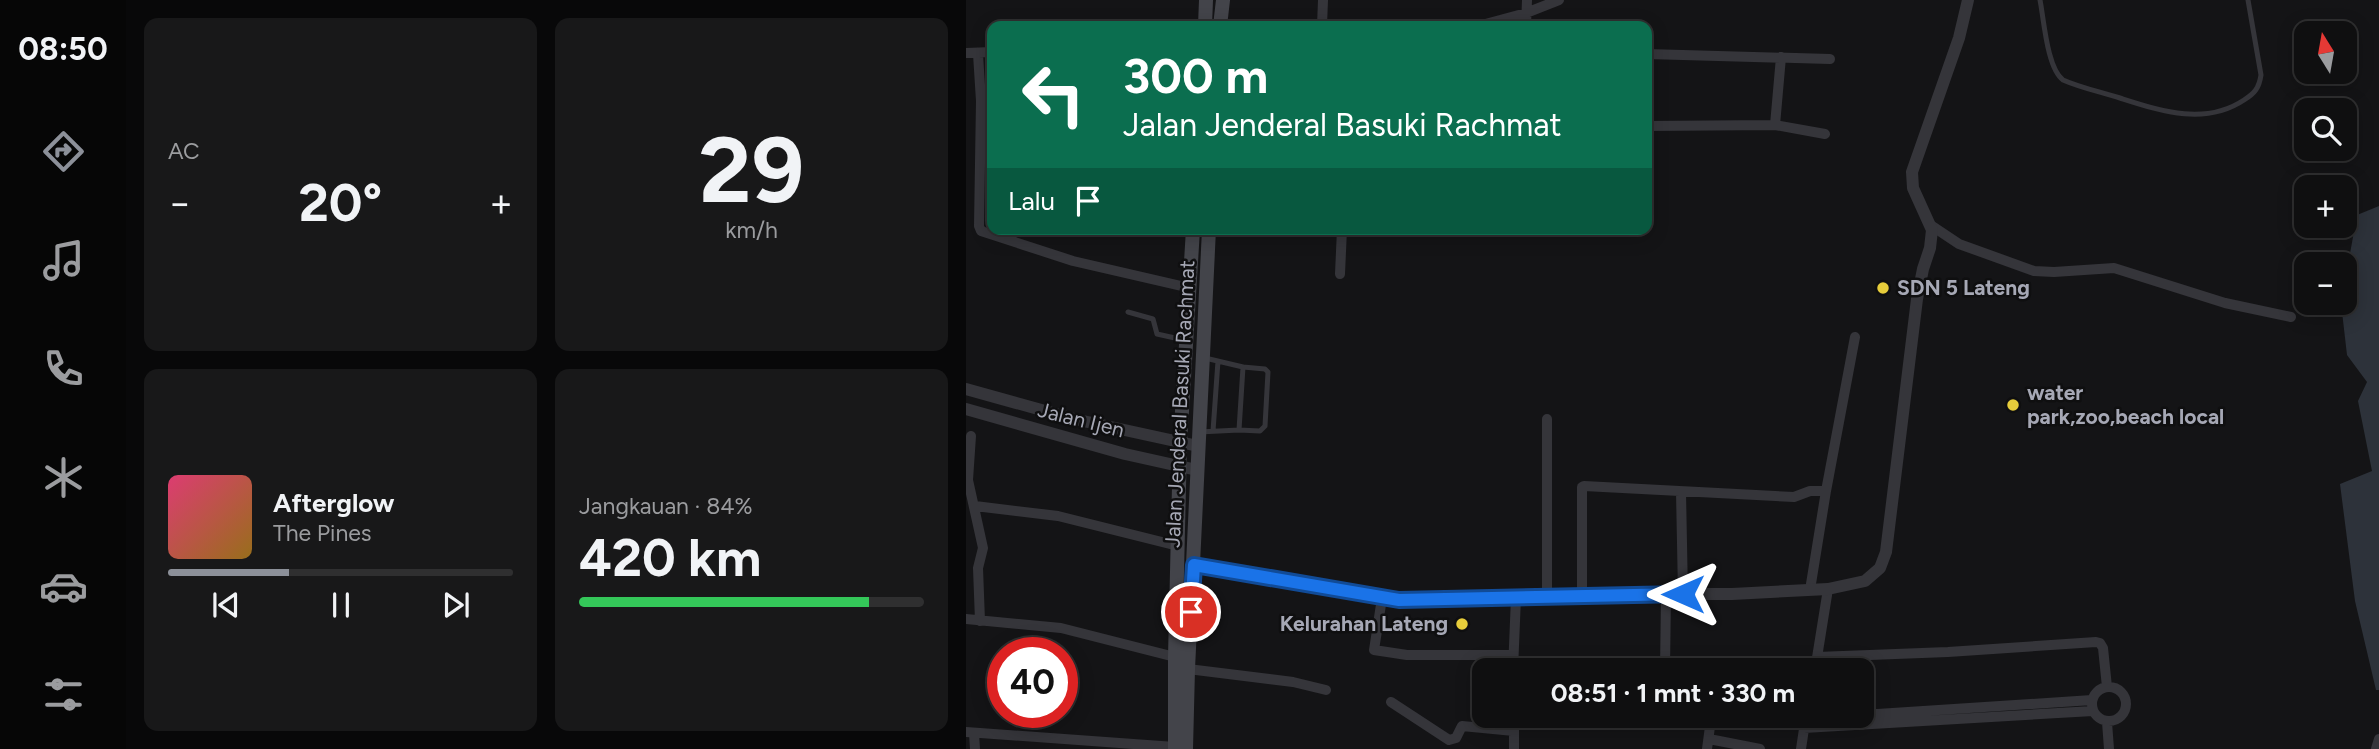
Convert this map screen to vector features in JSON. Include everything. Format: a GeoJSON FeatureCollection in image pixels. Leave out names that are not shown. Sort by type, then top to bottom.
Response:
{"type":"FeatureCollection","features":[{"type":"Feature","properties":{"kind":"main road"},"geometry":{"type":"LineString","coordinates":[[1205,21],[1206,0]]}},
{"type":"Feature","properties":{"kind":"main road"},"geometry":{"type":"LineString","coordinates":[[1221,21],[1223,0]]}},
{"type":"Feature","properties":{"kind":"main road","name":"Jalan Jenderal Basuki Rachmat"},"geometry":{"type":"LineString","coordinates":[[1179,748],[1175,657],[1180,467],[1193,235]]}},
{"type":"Feature","properties":{"kind":"main road","name":"Jalan Jenderal Basuki Rachmat"},"geometry":{"type":"LineString","coordinates":[[1179,748],[1188,669],[1197,470],[1203,436],[1202,357],[1209,235]]}},
{"type":"Feature","properties":{"kind":"street"},"geometry":{"type":"LineString","coordinates":[[1322,21],[1323,0]]}},
{"type":"Feature","properties":{"kind":"street"},"geometry":{"type":"LineString","coordinates":[[1526,21],[1527,0]]}},
{"type":"Feature","properties":{"kind":"street"},"geometry":{"type":"LineString","coordinates":[[1496,21],[1559,0]]}},
{"type":"Feature","properties":{"kind":"street"},"geometry":{"type":"LineString","coordinates":[[1194,565],[1382,598],[1431,600],[1829,589],[1865,581],[1874,575],[1886,552],[1917,299],[1932,228],[1913,188],[1912,172],[1959,38],[1968,0]]}},
{"type":"Feature","properties":{"kind":"street"},"geometry":{"type":"LineString","coordinates":[[972,53],[986,101],[986,162],[979,203],[979,226],[987,233]]}},
{"type":"Feature","properties":{"kind":"street"},"geometry":{"type":"LineString","coordinates":[[1652,54],[1830,59]]}},
{"type":"Feature","properties":{"kind":"street"},"geometry":{"type":"LineString","coordinates":[[1775,125],[1781,57]]}},
{"type":"Feature","properties":{"kind":"street"},"geometry":{"type":"LineString","coordinates":[[1652,126],[1775,125],[1825,135]]}},
{"type":"Feature","properties":{"kind":"street"},"geometry":{"type":"LineString","coordinates":[[966,202],[979,203]]}},
{"type":"Feature","properties":{"kind":"street"},"geometry":{"type":"LineString","coordinates":[[1932,228],[1959,244],[2034,271],[2114,268],[2225,303],[2291,317]]}},
{"type":"Feature","properties":{"kind":"street"},"geometry":{"type":"LineString","coordinates":[[993,235],[1073,261],[1190,288]]}},
{"type":"Feature","properties":{"kind":"street"},"geometry":{"type":"LineString","coordinates":[[1340,274],[1342,235]]}},
{"type":"Feature","properties":{"kind":"street"},"geometry":{"type":"LineString","coordinates":[[1810,590],[1855,337]]}},
{"type":"Feature","properties":{"kind":"street","name":"Jalan Ijen"},"geometry":{"type":"LineString","coordinates":[[966,388],[1074,419],[1181,444],[1203,436]]}},
{"type":"Feature","properties":{"kind":"street","name":"Jalan Ijen"},"geometry":{"type":"LineString","coordinates":[[966,410],[1197,470]]}},
{"type":"Feature","properties":{"kind":"street"},"geometry":{"type":"LineString","coordinates":[[1546,419],[1547,596]]}},
{"type":"Feature","properties":{"kind":"street"},"geometry":{"type":"LineString","coordinates":[[971,436],[968,480],[983,548],[978,568],[980,621]]}},
{"type":"Feature","properties":{"kind":"street"},"geometry":{"type":"LineString","coordinates":[[1582,595],[1582,487],[1587,485],[1794,497],[1810,491],[1826,491]]}},
{"type":"Feature","properties":{"kind":"street"},"geometry":{"type":"LineString","coordinates":[[1681,492],[1683,594]]}},
{"type":"Feature","properties":{"kind":"street"},"geometry":{"type":"LineString","coordinates":[[975,506],[1058,516],[1178,546]]}},
{"type":"Feature","properties":{"kind":"street"},"geometry":{"type":"LineString","coordinates":[[1829,589],[1817,657],[2098,642],[2103,648],[2107,687]]}},
{"type":"Feature","properties":{"kind":"street"},"geometry":{"type":"LineString","coordinates":[[1665,658],[1667,594]]}},
{"type":"Feature","properties":{"kind":"street"},"geometry":{"type":"LineString","coordinates":[[1382,598],[1374,650],[1408,655],[1513,655],[1516,597]]}},
{"type":"Feature","properties":{"kind":"street"},"geometry":{"type":"LineString","coordinates":[[966,619],[1061,628],[1175,657]]}},
{"type":"Feature","properties":{"kind":"street"},"geometry":{"type":"LineString","coordinates":[[1188,669],[1293,682],[1326,690]]}},
{"type":"Feature","properties":{"kind":"street"},"geometry":{"type":"LineString","coordinates":[[2107,687],[2118,689],[2126,704],[2123,715],[2107,722],[2098,718],[2092,706],[2097,691],[2107,687]]}},
{"type":"Feature","properties":{"kind":"street"},"geometry":{"type":"LineString","coordinates":[[1391,702],[1448,740],[1456,738],[1462,726],[1514,732]]}},
{"type":"Feature","properties":{"kind":"street"},"geometry":{"type":"LineString","coordinates":[[1874,715],[2092,706]]}},
{"type":"Feature","properties":{"kind":"street"},"geometry":{"type":"LineString","coordinates":[[1874,717],[2092,706]]}},
{"type":"Feature","properties":{"kind":"street"},"geometry":{"type":"LineString","coordinates":[[2107,722],[2109,749]]}},
{"type":"Feature","properties":{"kind":"street"},"geometry":{"type":"LineString","coordinates":[[1514,728],[1514,749]]}},
{"type":"Feature","properties":{"kind":"street"},"geometry":{"type":"LineString","coordinates":[[1801,749],[1804,728]]}},
{"type":"Feature","properties":{"kind":"street"},"geometry":{"type":"LineString","coordinates":[[975,749],[970,733],[1046,744],[1179,748]]}},
{"type":"Feature","properties":{"kind":"street"},"geometry":{"type":"LineString","coordinates":[[2376,749],[2379,739]]}},
{"type":"Feature","properties":{"kind":"street"},"geometry":{"type":"LineString","coordinates":[[1708,744],[1760,749]]}},
{"type":"Feature","properties":{"kind":"lane"},"geometry":{"type":"LineString","coordinates":[[2040,0],[2053,64],[2058,76],[2063,80],[2167,113],[2200,115],[2231,109],[2255,93],[2260,86],[2261,75],[2248,0]]}},
{"type":"Feature","properties":{"kind":"lane"},"geometry":{"type":"LineString","coordinates":[[1128,312],[1153,320],[1158,334],[1187,341]]}},
{"type":"Feature","properties":{"kind":"lane"},"geometry":{"type":"LineString","coordinates":[[1202,357],[1218,361],[1243,368],[1265,369],[1268,372],[1263,429],[1239,429],[1203,436],[1218,361]]}},
{"type":"Feature","properties":{"kind":"lane"},"geometry":{"type":"LineString","coordinates":[[1239,429],[1243,368]]}},
{"type":"Feature","properties":{"kind":"shaded area"},"geometry":{"type":"Polygon","coordinates":[[[2379,206],[2379,690],[2376,690],[2355,601],[2340,484],[2372,471],[2358,401],[2367,382],[2347,355],[2342,315],[2357,315],[2357,252],[2350,252],[2353,238],[2357,238],[2357,215],[2379,206]]]}},
{"type":"Feature","properties":{"kind":"place","name":"SDN 5 Lateng"},"geometry":{"type":"Point","coordinates":[1883,288]}},
{"type":"Feature","properties":{"kind":"place","name":"water park,zoo,beach local"},"geometry":{"type":"Point","coordinates":[2013,405]}},
{"type":"Feature","properties":{"kind":"place","name":"Kelurahan Lateng"},"geometry":{"type":"Point","coordinates":[1462,624]}},
{"type":"Feature","properties":{"kind":"route"},"geometry":{"type":"LineString","coordinates":[[1191,612],[1194,565],[1399,600],[1683,594]]}}]}
